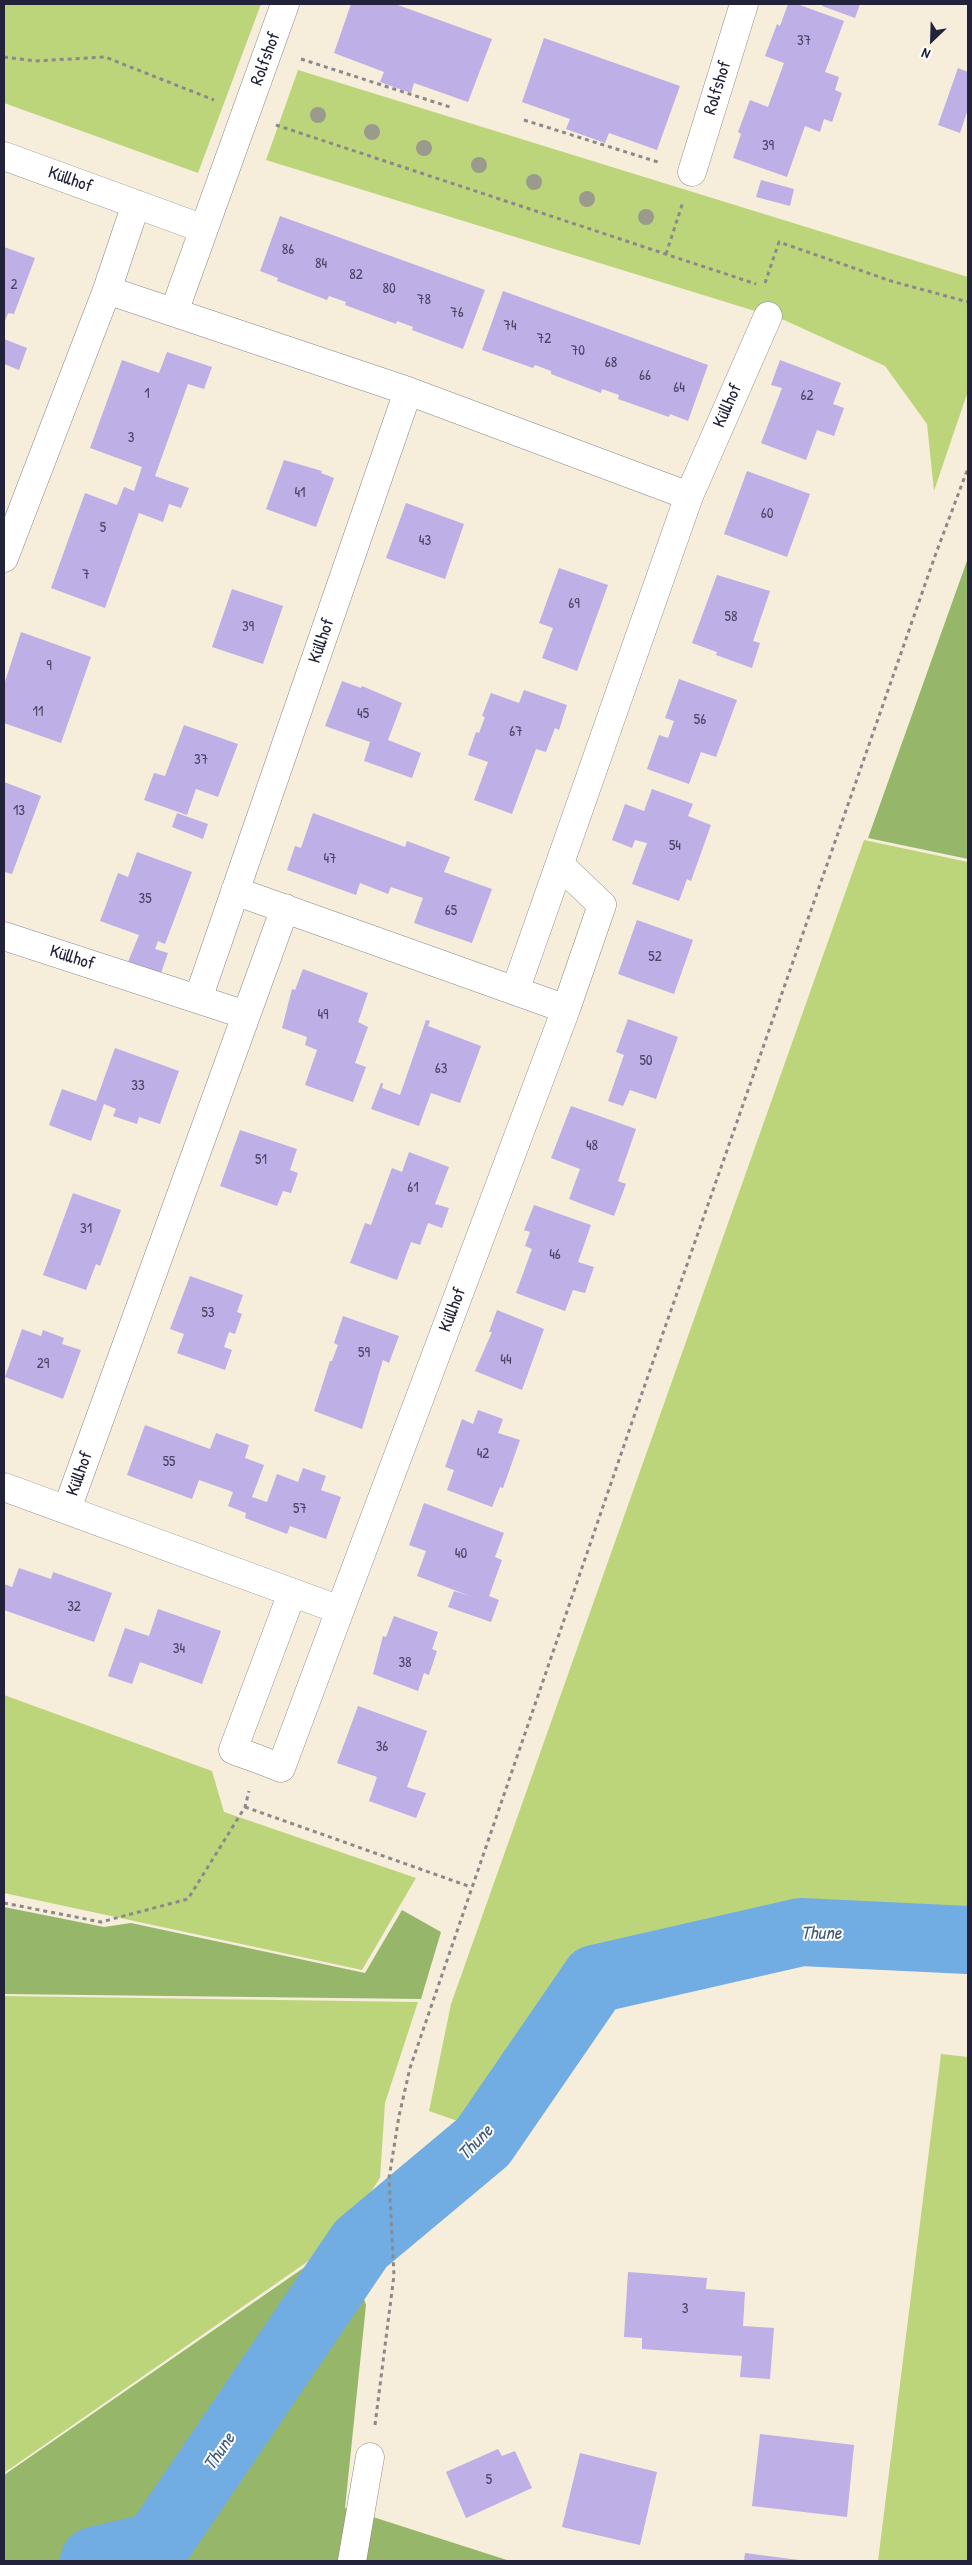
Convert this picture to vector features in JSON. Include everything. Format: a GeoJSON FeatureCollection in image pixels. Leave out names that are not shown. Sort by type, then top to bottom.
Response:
{"type":"FeatureCollection","features":[{"type":"Feature","properties":{"kind":"street","name":"Rolfshof"},"geometry":{"type":"LineString","coordinates":[[234,108],[269,49],[285,4]]}},
{"type":"Feature","properties":{"kind":"street","name":"Rolfshof"},"geometry":{"type":"LineString","coordinates":[[692,172],[744,4]]}},
{"type":"Feature","properties":{"kind":"street"},"geometry":{"type":"LineString","coordinates":[[174,312],[204,229],[234,108]]}},
{"type":"Feature","properties":{"kind":"street","name":"Küllhof"},"geometry":{"type":"LineString","coordinates":[[4,156],[204,229]]}},
{"type":"Feature","properties":{"kind":"street"},"geometry":{"type":"LineString","coordinates":[[4,558],[107,290],[136,204]]}},
{"type":"Feature","properties":{"kind":"street"},"geometry":{"type":"LineString","coordinates":[[107,290],[408,391],[688,496]]}},
{"type":"Feature","properties":{"kind":"street","name":"Küllhof"},"geometry":{"type":"LineString","coordinates":[[515,991],[688,496],[768,316]]}},
{"type":"Feature","properties":{"kind":"street","name":"Küllhof"},"geometry":{"type":"LineString","coordinates":[[198,999],[408,391]]}},
{"type":"Feature","properties":{"kind":"street","name":"Küllhof"},"geometry":{"type":"LineString","coordinates":[[292,1593],[233,1750],[282,1768],[566,1009],[602,905],[560,865]]}},
{"type":"Feature","properties":{"kind":"street"},"geometry":{"type":"LineString","coordinates":[[235,891],[566,1009]]}},
{"type":"Feature","properties":{"kind":"street","name":"Küllhof"},"geometry":{"type":"LineString","coordinates":[[67,1509],[285,908]]}},
{"type":"Feature","properties":{"kind":"street","name":"Küllhof"},"geometry":{"type":"LineString","coordinates":[[4,936],[246,1015]]}},
{"type":"Feature","properties":{"kind":"street","name":"Küllhof"},"geometry":{"type":"LineString","coordinates":[[4,1487],[340,1610]]}},
{"type":"Feature","properties":{"kind":"street"},"geometry":{"type":"LineString","coordinates":[[352,2561],[370,2457]]}},
{"type":"Feature","properties":{"kind":"path"},"geometry":{"type":"LineString","coordinates":[[269,49],[453,108]]}},
{"type":"Feature","properties":{"kind":"path"},"geometry":{"type":"LineString","coordinates":[[4,57],[35,61],[106,57],[234,108]]}},
{"type":"Feature","properties":{"kind":"path"},"geometry":{"type":"LineString","coordinates":[[524,120],[692,172],[666,254]]}},
{"type":"Feature","properties":{"kind":"path"},"geometry":{"type":"LineString","coordinates":[[286,128],[764,286],[780,242],[891,281],[968,302]]}},
{"type":"Feature","properties":{"kind":"path"},"geometry":{"type":"LineString","coordinates":[[370,2457],[394,2275],[389,2178],[399,2116],[410,2068],[471,1886],[925,584],[968,468]]}},
{"type":"Feature","properties":{"kind":"path"},"geometry":{"type":"LineString","coordinates":[[4,1903],[101,1922],[188,1899],[245,1807],[471,1886]]}},
{"type":"Feature","properties":{"kind":"green space"},"geometry":{"type":"Polygon","coordinates":[[[4,4],[261,4],[198,173],[4,103],[4,4]]]}},
{"type":"Feature","properties":{"kind":"green space"},"geometry":{"type":"Polygon","coordinates":[[[298,70],[968,277],[968,391],[934,491],[927,424],[885,366],[784,320],[266,160],[298,70]]]}},
{"type":"Feature","properties":{"kind":"green space"},"geometry":{"type":"Polygon","coordinates":[[[968,558],[968,859],[868,838],[968,558]]]}},
{"type":"Feature","properties":{"kind":"green space"},"geometry":{"type":"Polygon","coordinates":[[[864,840],[968,862],[968,1917],[803,1908],[589,1958],[469,2125],[429,2111],[451,2004],[864,840]]]}},
{"type":"Feature","properties":{"kind":"green space"},"geometry":{"type":"Polygon","coordinates":[[[4,1695],[212,1771],[224,1812],[416,1878],[362,1970],[4,1893],[4,1695]]]}},
{"type":"Feature","properties":{"kind":"green space"},"geometry":{"type":"Polygon","coordinates":[[[4,1907],[104,1927],[131,1923],[365,1973],[402,1910],[441,1932],[421,1999],[4,1994],[4,1907]]]}},
{"type":"Feature","properties":{"kind":"green space"},"geometry":{"type":"Polygon","coordinates":[[[4,1996],[418,2002],[385,2103],[380,2178],[340,2239],[4,2473],[4,1996]]]}},
{"type":"Feature","properties":{"kind":"green space"},"geometry":{"type":"Polygon","coordinates":[[[941,2054],[968,2057],[968,2561],[878,2561],[941,2054]]]}},
{"type":"Feature","properties":{"kind":"green space"},"geometry":{"type":"Polygon","coordinates":[[[344,2240],[366,2305],[345,2508],[510,2561],[4,2561],[4,2475],[344,2240]]]}},
{"type":"Feature","properties":{"kind":"building"},"geometry":{"type":"Polygon","coordinates":[[[351,4],[395,4],[492,39],[468,102],[414,83],[411,93],[380,82],[384,72],[334,53],[351,4]]]}},
{"type":"Feature","properties":{"kind":"building"},"geometry":{"type":"Polygon","coordinates":[[[788,4],[797,4],[844,21],[825,72],[839,77],[835,90],[842,93],[832,122],[824,119],[820,132],[805,126],[787,177],[733,158],[741,134],[738,132],[750,100],[768,107],[784,63],[765,56],[777,24],[780,26],[788,4]]]}},
{"type":"Feature","properties":{"kind":"building"},"geometry":{"type":"Polygon","coordinates":[[[823,4],[860,4],[855,18],[822,6],[823,4]]]}},
{"type":"Feature","properties":{"kind":"building"},"geometry":{"type":"Polygon","coordinates":[[[544,38],[680,86],[657,150],[609,133],[605,143],[566,129],[570,119],[522,102],[544,38]]]}},
{"type":"Feature","properties":{"kind":"building"},"geometry":{"type":"Polygon","coordinates":[[[958,68],[968,72],[968,109],[960,133],[938,125],[958,68]]]}},
{"type":"Feature","properties":{"kind":"building"},"geometry":{"type":"Polygon","coordinates":[[[761,180],[794,189],[790,206],[756,197],[761,180]]]}},
{"type":"Feature","properties":{"kind":"building"},"geometry":{"type":"Polygon","coordinates":[[[280,216],[485,290],[463,349],[412,330],[413,327],[397,321],[396,324],[345,305],[346,302],[329,296],[327,300],[277,281],[278,278],[260,271],[280,216]]]}},
{"type":"Feature","properties":{"kind":"building"},"geometry":{"type":"Polygon","coordinates":[[[4,247],[35,258],[14,314],[8,313],[4,324],[4,247]]]}},
{"type":"Feature","properties":{"kind":"building"},"geometry":{"type":"Polygon","coordinates":[[[503,291],[708,365],[688,421],[670,414],[669,417],[618,399],[619,395],[602,389],[601,393],[551,374],[551,371],[535,365],[533,368],[482,350],[503,291]]]}},
{"type":"Feature","properties":{"kind":"building"},"geometry":{"type":"Polygon","coordinates":[[[4,339],[27,348],[19,370],[4,364],[4,339]]]}},
{"type":"Feature","properties":{"kind":"building"},"geometry":{"type":"Polygon","coordinates":[[[167,352],[212,367],[204,389],[188,384],[155,476],[189,488],[181,508],[169,504],[163,522],[139,513],[105,608],[51,588],[85,493],[117,505],[124,487],[134,491],[142,467],[90,448],[122,360],[159,373],[167,352]]]}},
{"type":"Feature","properties":{"kind":"building"},"geometry":{"type":"Polygon","coordinates":[[[780,360],[841,383],[833,404],[844,408],[834,436],[817,430],[806,460],[761,443],[782,388],[771,385],[780,360]]]}},
{"type":"Feature","properties":{"kind":"building"},"geometry":{"type":"Polygon","coordinates":[[[284,460],[322,471],[321,473],[334,478],[316,527],[266,509],[284,460]]]}},
{"type":"Feature","properties":{"kind":"building"},"geometry":{"type":"Polygon","coordinates":[[[747,471],[810,494],[787,557],[724,534],[747,471]]]}},
{"type":"Feature","properties":{"kind":"building"},"geometry":{"type":"Polygon","coordinates":[[[406,503],[464,524],[445,579],[386,558],[406,503]]]}},
{"type":"Feature","properties":{"kind":"building"},"geometry":{"type":"Polygon","coordinates":[[[559,568],[608,585],[577,671],[542,658],[553,628],[539,623],[559,568]]]}},
{"type":"Feature","properties":{"kind":"building"},"geometry":{"type":"Polygon","coordinates":[[[717,575],[770,591],[753,641],[760,643],[752,668],[716,655],[717,652],[692,643],[717,575]]]}},
{"type":"Feature","properties":{"kind":"building"},"geometry":{"type":"Polygon","coordinates":[[[232,589],[283,606],[263,664],[212,647],[232,589]]]}},
{"type":"Feature","properties":{"kind":"building"},"geometry":{"type":"Polygon","coordinates":[[[21,632],[91,657],[61,743],[4,723],[4,685],[21,632]]]}},
{"type":"Feature","properties":{"kind":"building"},"geometry":{"type":"Polygon","coordinates":[[[679,679],[737,700],[716,757],[701,752],[689,784],[647,769],[659,735],[668,738],[674,721],[665,718],[679,679]]]}},
{"type":"Feature","properties":{"kind":"building"},"geometry":{"type":"Polygon","coordinates":[[[342,681],[361,688],[362,686],[402,703],[388,740],[421,753],[412,778],[364,761],[370,742],[325,726],[342,681]]]}},
{"type":"Feature","properties":{"kind":"building"},"geometry":{"type":"Polygon","coordinates":[[[524,690],[567,705],[559,730],[555,728],[546,752],[536,749],[512,814],[474,800],[488,762],[468,755],[476,732],[479,733],[485,717],[482,716],[491,693],[519,703],[524,690]]]}},
{"type":"Feature","properties":{"kind":"building"},"geometry":{"type":"Polygon","coordinates":[[[184,725],[238,744],[218,797],[196,789],[187,815],[144,800],[154,773],[165,776],[184,725]]]}},
{"type":"Feature","properties":{"kind":"building"},"geometry":{"type":"Polygon","coordinates":[[[4,782],[41,796],[12,874],[4,872],[4,782]]]}},
{"type":"Feature","properties":{"kind":"building"},"geometry":{"type":"Polygon","coordinates":[[[652,789],[693,804],[688,816],[711,825],[691,881],[687,879],[679,901],[632,884],[647,843],[635,840],[632,848],[612,840],[625,804],[644,811],[652,789]]]}},
{"type":"Feature","properties":{"kind":"building"},"geometry":{"type":"Polygon","coordinates":[[[177,813],[208,824],[203,839],[172,827],[177,813]]]}},
{"type":"Feature","properties":{"kind":"building"},"geometry":{"type":"Polygon","coordinates":[[[313,813],[405,847],[407,841],[450,857],[444,872],[492,889],[472,943],[414,923],[423,898],[391,887],[388,894],[360,883],[356,895],[287,870],[295,846],[301,848],[313,813]]]}},
{"type":"Feature","properties":{"kind":"building"},"geometry":{"type":"Polygon","coordinates":[[[137,852],[192,872],[165,944],[158,941],[155,949],[168,953],[161,973],[128,962],[139,935],[100,921],[118,873],[128,877],[137,852]]]}},
{"type":"Feature","properties":{"kind":"building"},"geometry":{"type":"Polygon","coordinates":[[[637,920],[693,940],[674,994],[618,974],[637,920]]]}},
{"type":"Feature","properties":{"kind":"building"},"geometry":{"type":"Polygon","coordinates":[[[303,969],[368,993],[358,1022],[368,1027],[355,1063],[366,1067],[353,1102],[305,1085],[317,1050],[305,1045],[307,1037],[282,1028],[292,989],[295,990],[303,969]]]}},
{"type":"Feature","properties":{"kind":"building"},"geometry":{"type":"Polygon","coordinates":[[[628,1019],[678,1037],[656,1099],[630,1090],[623,1106],[608,1101],[624,1055],[616,1052],[628,1019]]]}},
{"type":"Feature","properties":{"kind":"building"},"geometry":{"type":"Polygon","coordinates":[[[426,1020],[430,1021],[428,1026],[481,1046],[460,1103],[431,1093],[419,1126],[371,1109],[381,1083],[383,1083],[382,1088],[400,1095],[426,1020]]]}},
{"type":"Feature","properties":{"kind":"building"},"geometry":{"type":"Polygon","coordinates":[[[115,1048],[179,1071],[160,1124],[139,1117],[137,1124],[113,1116],[116,1109],[104,1104],[91,1141],[49,1125],[62,1089],[96,1101],[115,1048]]]}},
{"type":"Feature","properties":{"kind":"building"},"geometry":{"type":"Polygon","coordinates":[[[571,1106],[636,1129],[618,1181],[626,1184],[614,1216],[569,1199],[580,1169],[551,1158],[571,1106]]]}},
{"type":"Feature","properties":{"kind":"building"},"geometry":{"type":"Polygon","coordinates":[[[240,1130],[297,1149],[290,1170],[298,1173],[291,1193],[283,1191],[277,1206],[220,1186],[240,1130]]]}},
{"type":"Feature","properties":{"kind":"building"},"geometry":{"type":"Polygon","coordinates":[[[409,1152],[449,1167],[435,1204],[449,1208],[442,1228],[428,1223],[420,1245],[411,1242],[397,1280],[350,1263],[365,1223],[371,1225],[392,1168],[402,1172],[409,1152]]]}},
{"type":"Feature","properties":{"kind":"building"},"geometry":{"type":"Polygon","coordinates":[[[73,1193],[121,1210],[100,1266],[96,1264],[86,1290],[43,1275],[73,1193]]]}},
{"type":"Feature","properties":{"kind":"building"},"geometry":{"type":"Polygon","coordinates":[[[534,1205],[591,1225],[578,1262],[594,1267],[585,1293],[573,1290],[565,1311],[516,1293],[532,1249],[525,1246],[530,1232],[524,1230],[534,1205]]]}},
{"type":"Feature","properties":{"kind":"building"},"geometry":{"type":"Polygon","coordinates":[[[190,1276],[243,1295],[237,1312],[242,1314],[235,1334],[229,1332],[224,1347],[232,1350],[225,1370],[177,1353],[184,1334],[170,1329],[190,1276]]]}},
{"type":"Feature","properties":{"kind":"building"},"geometry":{"type":"Polygon","coordinates":[[[497,1310],[544,1329],[522,1390],[475,1371],[492,1332],[489,1332],[497,1310]]]}},
{"type":"Feature","properties":{"kind":"building"},"geometry":{"type":"Polygon","coordinates":[[[343,1316],[399,1336],[389,1363],[383,1360],[362,1429],[314,1411],[330,1361],[332,1361],[338,1345],[334,1343],[343,1316]]]}},
{"type":"Feature","properties":{"kind":"building"},"geometry":{"type":"Polygon","coordinates":[[[22,1329],[41,1336],[43,1330],[64,1338],[62,1344],[81,1350],[63,1399],[5,1377],[22,1329]]]}},
{"type":"Feature","properties":{"kind":"building"},"geometry":{"type":"Polygon","coordinates":[[[478,1410],[503,1419],[498,1433],[520,1440],[503,1488],[500,1487],[492,1507],[447,1490],[454,1470],[445,1467],[462,1419],[473,1424],[478,1410]]]}},
{"type":"Feature","properties":{"kind":"building"},"geometry":{"type":"Polygon","coordinates":[[[145,1425],[210,1449],[216,1433],[249,1445],[245,1458],[264,1465],[252,1497],[267,1502],[277,1474],[298,1482],[303,1468],[326,1476],[321,1490],[341,1497],[326,1539],[290,1526],[287,1534],[245,1518],[246,1513],[228,1506],[233,1492],[199,1480],[192,1499],[127,1475],[145,1425]]]}},
{"type":"Feature","properties":{"kind":"building"},"geometry":{"type":"Polygon","coordinates":[[[424,1503],[504,1533],[495,1557],[502,1560],[489,1596],[499,1600],[491,1622],[448,1607],[454,1591],[470,1596],[417,1576],[426,1551],[409,1545],[424,1503]]]}},
{"type":"Feature","properties":{"kind":"building"},"geometry":{"type":"Polygon","coordinates":[[[19,1568],[51,1579],[53,1572],[112,1593],[94,1642],[4,1610],[4,1584],[12,1587],[19,1568]]]}},
{"type":"Feature","properties":{"kind":"building"},"geometry":{"type":"Polygon","coordinates":[[[158,1609],[221,1631],[202,1684],[140,1662],[132,1684],[108,1676],[125,1628],[149,1636],[158,1609]]]}},
{"type":"Feature","properties":{"kind":"building"},"geometry":{"type":"Polygon","coordinates":[[[394,1616],[438,1632],[432,1649],[437,1651],[429,1675],[424,1673],[418,1691],[373,1674],[383,1636],[386,1637],[394,1616]]]}},
{"type":"Feature","properties":{"kind":"building"},"geometry":{"type":"Polygon","coordinates":[[[358,1706],[427,1731],[407,1787],[426,1793],[416,1818],[369,1801],[377,1777],[337,1763],[358,1706]]]}},
{"type":"Feature","properties":{"kind":"building"},"geometry":{"type":"Polygon","coordinates":[[[628,2272],[707,2278],[706,2289],[745,2292],[743,2326],[774,2328],[770,2379],[740,2377],[742,2356],[642,2349],[642,2338],[624,2337],[628,2272]]]}},
{"type":"Feature","properties":{"kind":"building"},"geometry":{"type":"Polygon","coordinates":[[[760,2434],[854,2445],[847,2517],[752,2506],[760,2434]]]}},
{"type":"Feature","properties":{"kind":"building"},"geometry":{"type":"Polygon","coordinates":[[[498,2449],[502,2456],[515,2451],[532,2488],[466,2518],[446,2472],[498,2449]]]}},
{"type":"Feature","properties":{"kind":"building"},"geometry":{"type":"Polygon","coordinates":[[[580,2453],[657,2472],[640,2545],[562,2527],[580,2453]]]}},
{"type":"Feature","properties":{"kind":"building"},"geometry":{"type":"Polygon","coordinates":[[[745,2553],[799,2560],[799,2561],[744,2561],[745,2553]]]}},
{"type":"Feature","properties":{"kind":"waterway","name":"Thune"},"geometry":{"type":"LineString","coordinates":[[94,2561],[156,2546],[361,2244],[483,2142],[595,1979],[801,1932],[968,1940]]}}]}
